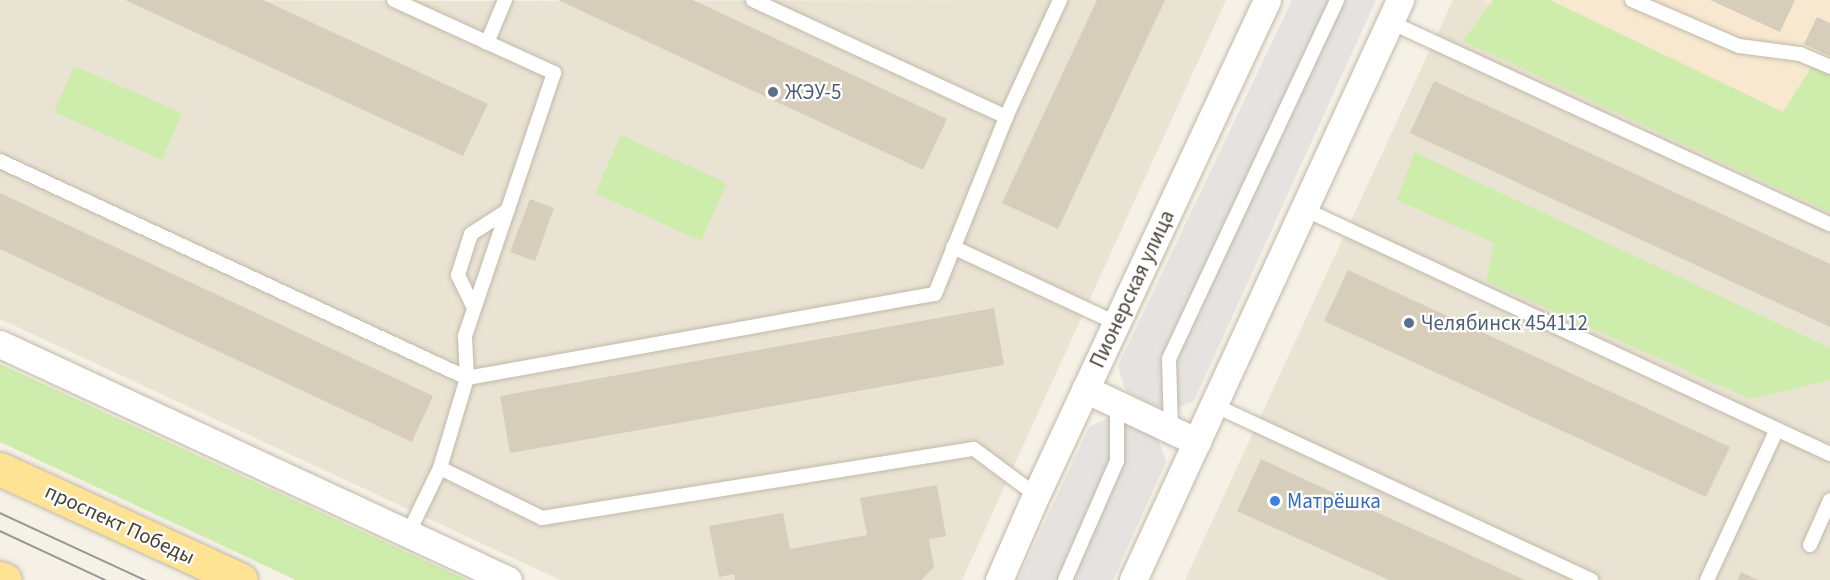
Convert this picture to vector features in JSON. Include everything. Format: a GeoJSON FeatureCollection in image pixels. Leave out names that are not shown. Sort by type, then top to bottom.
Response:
{"type":"FeatureCollection","features":[{"type":"Feature","properties":{"kind":"main road","name":"проспект Победы"},"geometry":{"type":"LineString","coordinates":[[0,469],[241,580]]}},
{"type":"Feature","properties":{"kind":"main road"},"geometry":{"type":"LineString","coordinates":[[0,578],[5,580]]}},
{"type":"Feature","properties":{"kind":"street","name":"Пионерская улица"},"geometry":{"type":"LineString","coordinates":[[999,580],[1036,495],[1267,0]]}},
{"type":"Feature","properties":{"kind":"street"},"geometry":{"type":"LineString","coordinates":[[1133,580],[1395,11]]}},
{"type":"Feature","properties":{"kind":"street"},"geometry":{"type":"LineString","coordinates":[[0,344],[508,580]]}},
{"type":"Feature","properties":{"kind":"street"},"geometry":{"type":"LineString","coordinates":[[1085,389],[1197,442]]}},
{"type":"Feature","properties":{"kind":"lane"},"geometry":{"type":"LineString","coordinates":[[394,0],[554,73],[465,336],[467,378],[440,468],[408,534]]}},
{"type":"Feature","properties":{"kind":"lane"},"geometry":{"type":"LineString","coordinates":[[487,43],[505,0]]}},
{"type":"Feature","properties":{"kind":"lane"},"geometry":{"type":"LineString","coordinates":[[753,0],[1006,117]]}},
{"type":"Feature","properties":{"kind":"lane"},"geometry":{"type":"LineString","coordinates":[[0,161],[467,378],[935,294],[1006,117],[1060,0]]}},
{"type":"Feature","properties":{"kind":"lane"},"geometry":{"type":"LineString","coordinates":[[1172,430],[1169,359],[1337,0]]}},
{"type":"Feature","properties":{"kind":"lane"},"geometry":{"type":"LineString","coordinates":[[1632,0],[1739,46],[1800,54],[1830,67]]}},
{"type":"Feature","properties":{"kind":"lane"},"geometry":{"type":"LineString","coordinates":[[1395,11],[1830,224]]}},
{"type":"Feature","properties":{"kind":"lane"},"geometry":{"type":"LineString","coordinates":[[1304,209],[1830,454]]}},
{"type":"Feature","properties":{"kind":"lane"},"geometry":{"type":"LineString","coordinates":[[474,308],[458,275],[471,234],[508,210]]}},
{"type":"Feature","properties":{"kind":"lane"},"geometry":{"type":"LineString","coordinates":[[953,247],[1116,323]]}},
{"type":"Feature","properties":{"kind":"lane"},"geometry":{"type":"LineString","coordinates":[[1065,580],[1118,461],[1117,404]]}},
{"type":"Feature","properties":{"kind":"lane"},"geometry":{"type":"LineString","coordinates":[[1214,405],[1591,580]]}},
{"type":"Feature","properties":{"kind":"lane"},"geometry":{"type":"LineString","coordinates":[[1707,580],[1777,429]]}},
{"type":"Feature","properties":{"kind":"lane"},"geometry":{"type":"LineString","coordinates":[[440,468],[542,518],[974,449],[1036,495]]}},
{"type":"Feature","properties":{"kind":"lane"},"geometry":{"type":"LineString","coordinates":[[1810,545],[1830,500]]}},
{"type":"Feature","properties":{"kind":"shaded area"},"geometry":{"type":"Polygon","coordinates":[[[0,0],[1226,0],[962,580],[560,580],[0,319],[0,0]]]}},
{"type":"Feature","properties":{"kind":"shaded area"},"geometry":{"type":"Polygon","coordinates":[[[1292,0],[1376,0],[1194,401],[1172,410],[1147,403],[1125,390],[1118,366],[1292,0]]]}},
{"type":"Feature","properties":{"kind":"shaded area"},"geometry":{"type":"Polygon","coordinates":[[[1453,0],[1482,0],[1830,166],[1830,580],[1185,580],[1453,0]]]}},
{"type":"Feature","properties":{"kind":"shaded area"},"geometry":{"type":"Polygon","coordinates":[[[1482,0],[1830,0],[1830,166],[1482,0]]]}},
{"type":"Feature","properties":{"kind":"shaded area"},"geometry":{"type":"Polygon","coordinates":[[[1108,418],[1136,425],[1159,440],[1166,462],[1113,580],[1018,580],[1089,427],[1108,418]]]}},
{"type":"Feature","properties":{"kind":"green space"},"geometry":{"type":"Polygon","coordinates":[[[1493,0],[1550,0],[1783,112],[1816,60],[1830,67],[1830,212],[1463,41],[1493,0]]]}},
{"type":"Feature","properties":{"kind":"green space"},"geometry":{"type":"Polygon","coordinates":[[[74,66],[182,113],[162,160],[54,112],[74,66]]]}},
{"type":"Feature","properties":{"kind":"green space"},"geometry":{"type":"Polygon","coordinates":[[[621,135],[727,183],[701,241],[595,193],[621,135]]]}},
{"type":"Feature","properties":{"kind":"green space"},"geometry":{"type":"Polygon","coordinates":[[[1414,152],[1830,348],[1830,380],[1750,399],[1486,281],[1494,243],[1397,200],[1414,152]]]}},
{"type":"Feature","properties":{"kind":"green space"},"geometry":{"type":"Polygon","coordinates":[[[0,364],[467,580],[296,580],[0,442],[0,364]]]}},
{"type":"Feature","properties":{"kind":"building"},"geometry":{"type":"Polygon","coordinates":[[[125,0],[263,0],[488,104],[463,156],[125,0]]]}},
{"type":"Feature","properties":{"kind":"building"},"geometry":{"type":"Polygon","coordinates":[[[558,0],[693,0],[947,119],[923,170],[558,0]]]}},
{"type":"Feature","properties":{"kind":"building"},"geometry":{"type":"Polygon","coordinates":[[[1097,0],[1165,0],[1058,229],[1002,203],[1097,0]]]}},
{"type":"Feature","properties":{"kind":"building"},"geometry":{"type":"Polygon","coordinates":[[[1710,0],[1795,0],[1780,32],[1710,0]]]}},
{"type":"Feature","properties":{"kind":"building"},"geometry":{"type":"Polygon","coordinates":[[[1817,17],[1830,23],[1830,56],[1804,44],[1817,17]]]}},
{"type":"Feature","properties":{"kind":"building"},"geometry":{"type":"Polygon","coordinates":[[[1434,81],[1830,264],[1830,327],[1410,133],[1434,81]]]}},
{"type":"Feature","properties":{"kind":"building"},"geometry":{"type":"Polygon","coordinates":[[[0,193],[433,396],[412,442],[0,249],[0,193]]]}},
{"type":"Feature","properties":{"kind":"building"},"geometry":{"type":"Polygon","coordinates":[[[530,199],[554,208],[535,261],[510,252],[530,199]]]}},
{"type":"Feature","properties":{"kind":"building"},"geometry":{"type":"Polygon","coordinates":[[[1348,270],[1730,447],[1706,497],[1324,321],[1348,270]]]}},
{"type":"Feature","properties":{"kind":"building"},"geometry":{"type":"Polygon","coordinates":[[[994,308],[1004,365],[510,453],[500,396],[994,308]]]}},
{"type":"Feature","properties":{"kind":"building"},"geometry":{"type":"Polygon","coordinates":[[[1261,459],[1525,580],[1389,580],[1237,511],[1261,459]]]}},
{"type":"Feature","properties":{"kind":"building"},"geometry":{"type":"Polygon","coordinates":[[[937,485],[946,536],[929,539],[934,567],[921,580],[735,580],[734,574],[719,577],[709,526],[783,513],[790,549],[867,535],[860,498],[937,485]]]}},
{"type":"Feature","properties":{"kind":"building"},"geometry":{"type":"Polygon","coordinates":[[[1741,572],[1758,580],[1737,580],[1741,572]]]}},
{"type":"Feature","properties":{"kind":"tram line"},"geometry":{"type":"LineString","coordinates":[[0,513],[145,580]]}},
{"type":"Feature","properties":{"kind":"tram line"},"geometry":{"type":"LineString","coordinates":[[0,531],[105,580]]}},
{"type":"Feature","properties":{"kind":"place","name":"ЖЭУ-5"},"geometry":{"type":"Point","coordinates":[773,92]}},
{"type":"Feature","properties":{"kind":"place","name":"Челябинск 454112"},"geometry":{"type":"Point","coordinates":[1409,323]}},
{"type":"Feature","properties":{"kind":"place","name":"Матрёшка"},"geometry":{"type":"Point","coordinates":[1275,501]}}]}
